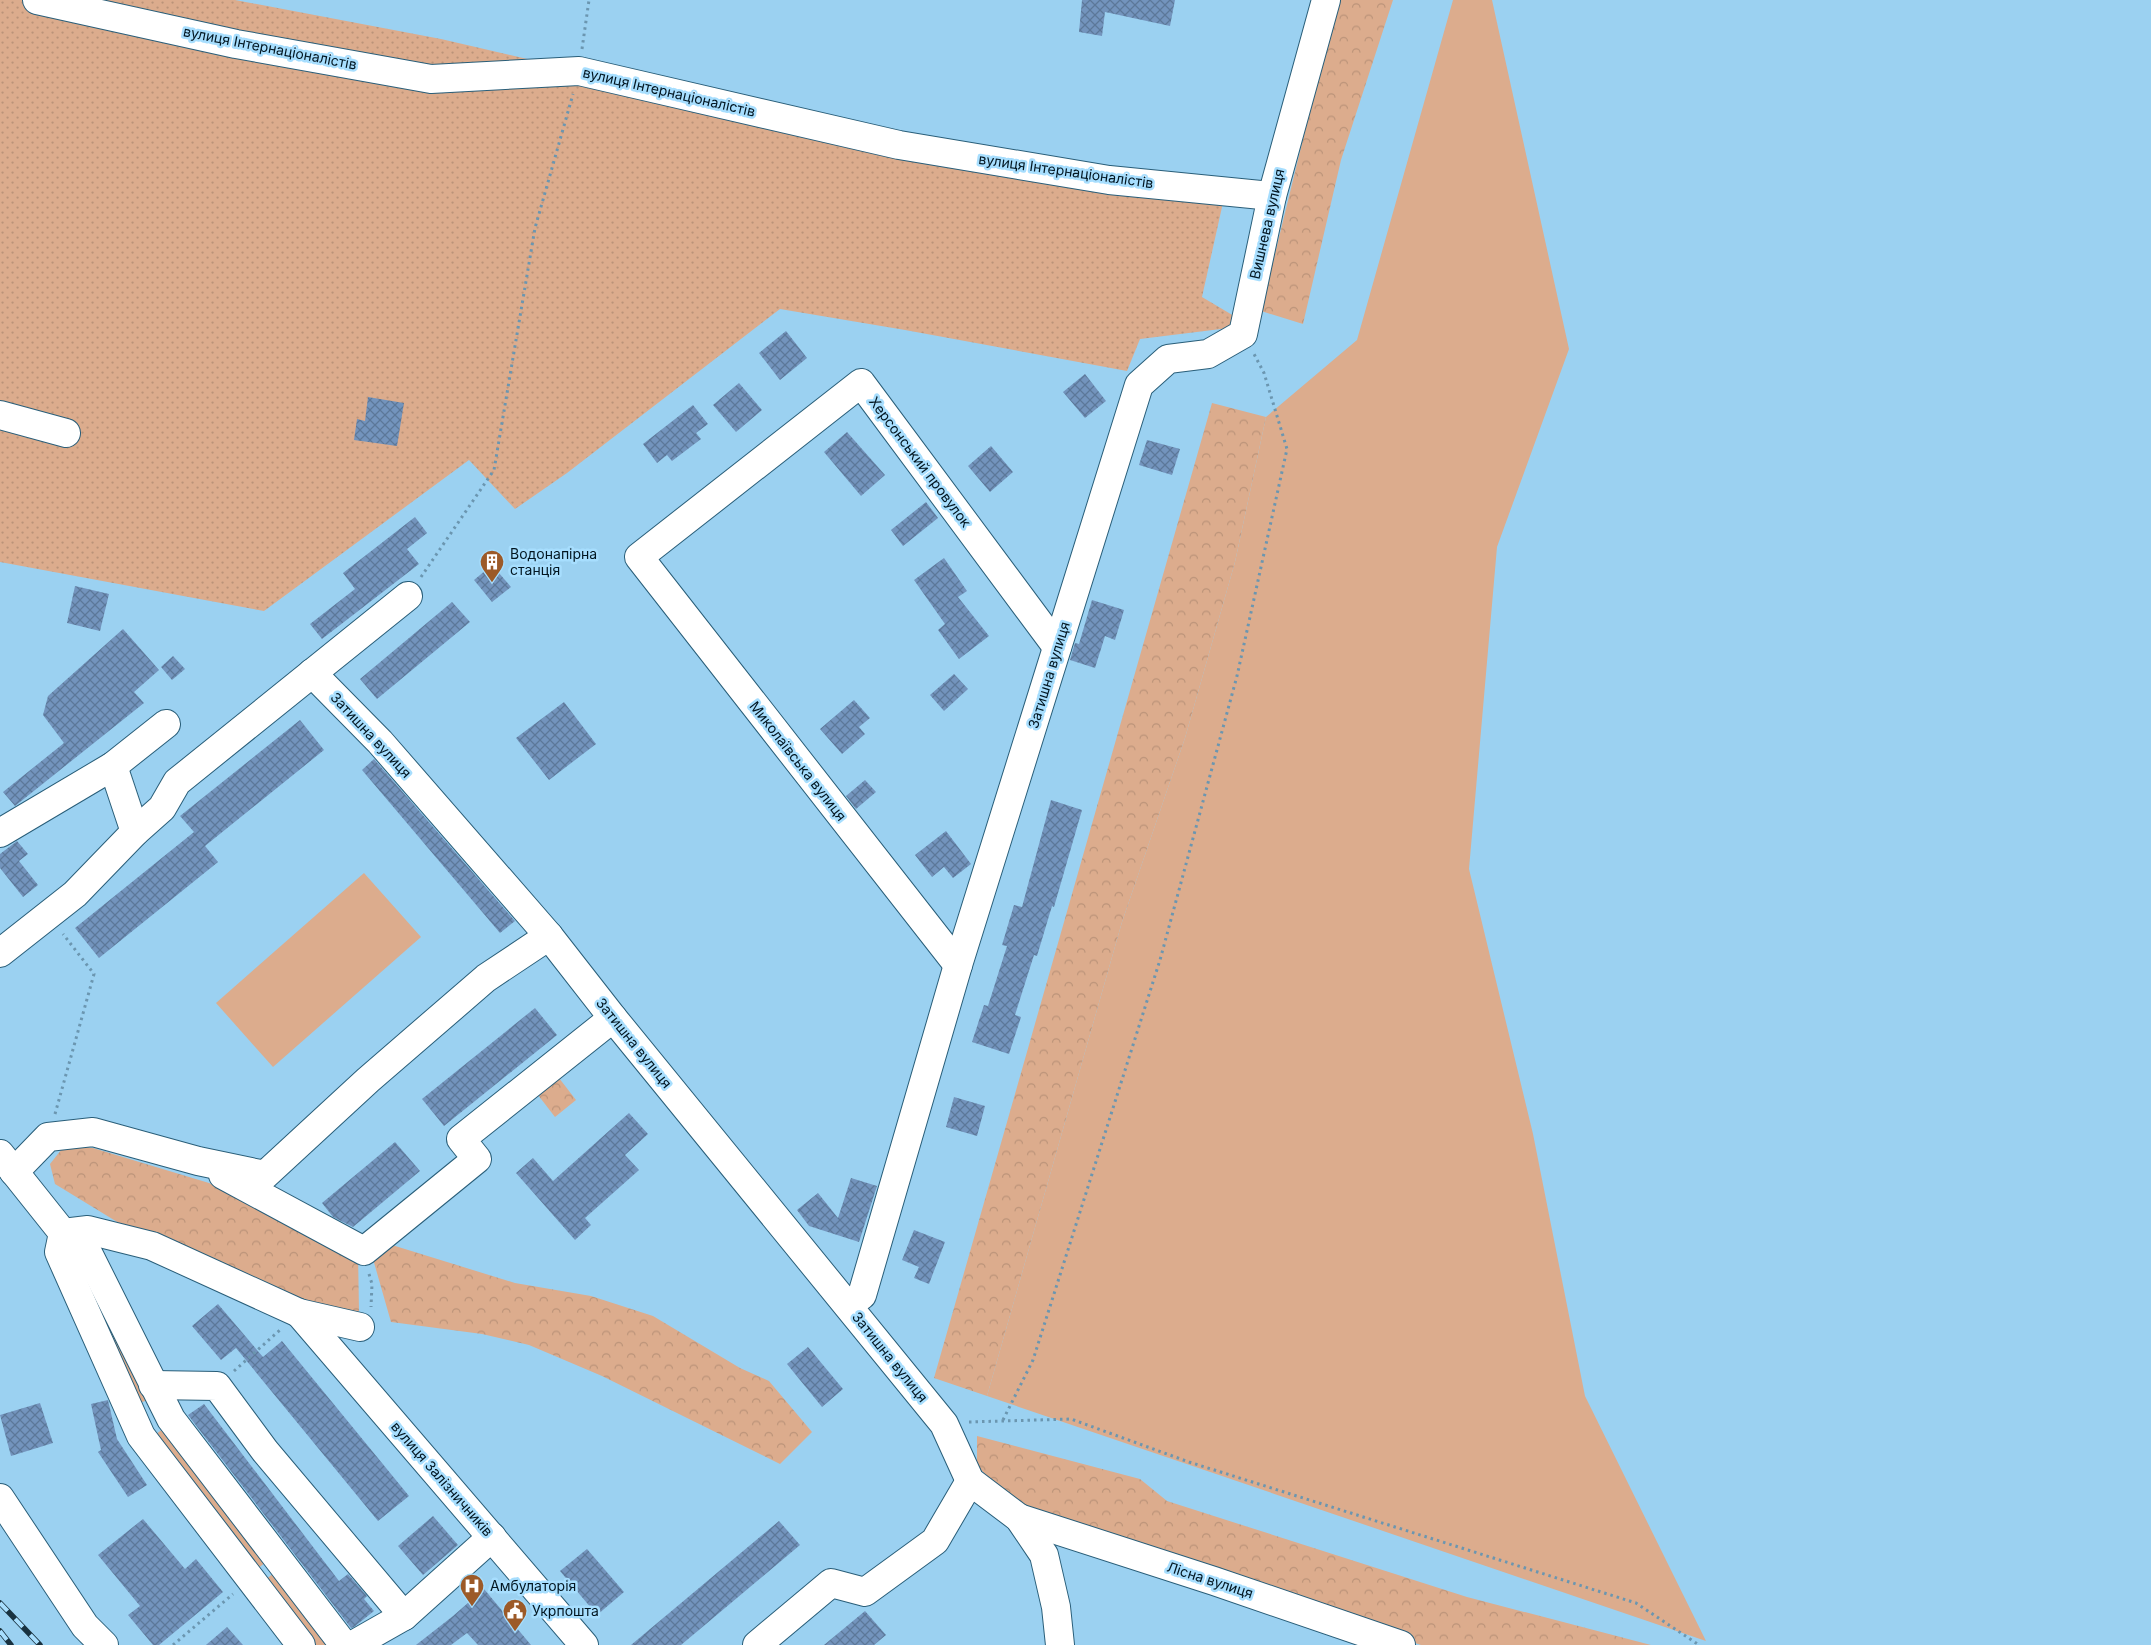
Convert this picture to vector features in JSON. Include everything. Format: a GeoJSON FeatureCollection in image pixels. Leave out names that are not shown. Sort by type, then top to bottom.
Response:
{"type":"FeatureCollection","features":[{"type":"Feature","properties":{"kind":"street","name":"вулиця Інтернаціоналістів"},"geometry":{"type":"LineString","coordinates":[[37,0],[236,44],[431,79],[579,71],[899,145],[1109,180],[1272,196]]}},
{"type":"Feature","properties":{"kind":"street","name":"Вишнева вулиця"},"geometry":{"type":"LineString","coordinates":[[1243,334],[1272,196],[1326,0]]}},
{"type":"Feature","properties":{"kind":"street","name":"Затишна вулиця"},"geometry":{"type":"LineString","coordinates":[[848,1305],[862,1295],[958,965],[1139,385],[1168,359],[1208,354],[1243,334]]}},
{"type":"Feature","properties":{"kind":"street","name":"Херсонський провулок"},"geometry":{"type":"LineString","coordinates":[[639,557],[861,383],[1057,647]]}},
{"type":"Feature","properties":{"kind":"street"},"geometry":{"type":"LineString","coordinates":[[0,415],[66,433]]}},
{"type":"Feature","properties":{"kind":"street","name":"Миколаївська вулиця"},"geometry":{"type":"LineString","coordinates":[[639,557],[958,965]]}},
{"type":"Feature","properties":{"kind":"street"},"geometry":{"type":"LineString","coordinates":[[0,953],[75,894],[134,832],[162,808],[177,782],[408,596]]}},
{"type":"Feature","properties":{"kind":"street","name":"Затишна вулиця"},"geometry":{"type":"LineString","coordinates":[[312,673],[380,742],[549,936],[613,1018],[944,1424],[970,1481]]}},
{"type":"Feature","properties":{"kind":"street"},"geometry":{"type":"LineString","coordinates":[[0,833],[113,766],[166,724]]}},
{"type":"Feature","properties":{"kind":"street"},"geometry":{"type":"LineString","coordinates":[[113,766],[134,832]]}},
{"type":"Feature","properties":{"kind":"street"},"geometry":{"type":"LineString","coordinates":[[344,1645],[171,1419],[83,1243],[63,1233],[7,1163],[48,1137],[94,1132],[198,1161],[265,1175],[368,1080],[486,978],[549,936]]}},
{"type":"Feature","properties":{"kind":"street"},"geometry":{"type":"LineString","coordinates":[[198,1161],[364,1251],[477,1160],[461,1139],[613,1018]]}},
{"type":"Feature","properties":{"kind":"street"},"geometry":{"type":"LineString","coordinates":[[63,1233],[88,1230],[152,1246],[299,1313],[360,1327]]}},
{"type":"Feature","properties":{"kind":"street"},"geometry":{"type":"LineString","coordinates":[[63,1233],[59,1252],[141,1436],[300,1645]]}},
{"type":"Feature","properties":{"kind":"street","name":"вулиця Залізничників"},"geometry":{"type":"LineString","coordinates":[[299,1313],[584,1645]]}},
{"type":"Feature","properties":{"kind":"street"},"geometry":{"type":"LineString","coordinates":[[153,1385],[217,1386],[265,1451],[404,1616]]}},
{"type":"Feature","properties":{"kind":"street"},"geometry":{"type":"LineString","coordinates":[[757,1645],[831,1583],[864,1592],[935,1541],[970,1481],[1019,1518],[1044,1555],[1056,1606],[1060,1645]]}},
{"type":"Feature","properties":{"kind":"street"},"geometry":{"type":"LineString","coordinates":[[0,1498],[85,1626],[104,1645]]}},
{"type":"Feature","properties":{"kind":"street","name":"Лісна вулиця"},"geometry":{"type":"LineString","coordinates":[[1019,1518],[1214,1580],[1401,1645]]}},
{"type":"Feature","properties":{"kind":"street"},"geometry":{"type":"LineString","coordinates":[[353,1645],[404,1616],[492,1538]]}},
{"type":"Feature","properties":{"kind":"path"},"geometry":{"type":"LineString","coordinates":[[408,596],[494,470],[536,228],[579,71],[589,0]]}},
{"type":"Feature","properties":{"kind":"path"},"geometry":{"type":"LineString","coordinates":[[1003,1420],[1033,1360],[1154,979],[1237,676],[1287,449],[1264,373],[1243,334]]}},
{"type":"Feature","properties":{"kind":"path"},"geometry":{"type":"LineString","coordinates":[[48,1137],[94,974],[61,932],[68,926]]}},
{"type":"Feature","properties":{"kind":"path"},"geometry":{"type":"LineString","coordinates":[[360,1327],[370,1318],[372,1284],[364,1251]]}},
{"type":"Feature","properties":{"kind":"path"},"geometry":{"type":"LineString","coordinates":[[217,1386],[299,1313]]}},
{"type":"Feature","properties":{"kind":"path"},"geometry":{"type":"LineString","coordinates":[[944,1424],[1003,1420],[1072,1419],[1189,1462],[1636,1603],[1699,1645]]}},
{"type":"Feature","properties":{"kind":"path"},"geometry":{"type":"LineString","coordinates":[[173,1645],[252,1580]]}},
{"type":"Feature","properties":{"kind":"green space"},"geometry":{"type":"Polygon","coordinates":[[[0,0],[235,0],[441,39],[579,71],[1224,198],[1202,297],[1234,316],[1229,328],[1140,339],[1127,371],[780,309],[567,473],[515,509],[469,460],[264,611],[0,562],[0,0]]]}},
{"type":"Feature","properties":{"kind":"green space"},"geometry":{"type":"Polygon","coordinates":[[[1337,0],[1393,0],[1341,160],[1303,324],[1261,311],[1337,0]]]}},
{"type":"Feature","properties":{"kind":"green space"},"geometry":{"type":"Polygon","coordinates":[[[1453,0],[1492,0],[1569,349],[1497,547],[1469,869],[1533,1134],[1585,1396],[1706,1641],[987,1396],[1122,922],[1185,738],[1235,562],[1266,417],[1357,340],[1453,0]]]}},
{"type":"Feature","properties":{"kind":"green space"},"geometry":{"type":"Polygon","coordinates":[[[1212,403],[1266,417],[1235,562],[1185,738],[1122,922],[987,1396],[934,1378],[1212,403]]]}},
{"type":"Feature","properties":{"kind":"green space"},"geometry":{"type":"Polygon","coordinates":[[[364,873],[421,937],[273,1067],[216,1003],[364,873]]]}},
{"type":"Feature","properties":{"kind":"green space"},"geometry":{"type":"Polygon","coordinates":[[[559,1078],[576,1100],[555,1117],[538,1095],[559,1078]]]}},
{"type":"Feature","properties":{"kind":"green space"},"geometry":{"type":"Polygon","coordinates":[[[65,1145],[93,1148],[209,1183],[358,1252],[359,1311],[347,1320],[132,1231],[55,1184],[50,1164],[65,1145]]]}},
{"type":"Feature","properties":{"kind":"green space"},"geometry":{"type":"Polygon","coordinates":[[[392,1245],[515,1283],[591,1296],[653,1316],[740,1368],[769,1381],[812,1432],[780,1464],[602,1376],[529,1345],[482,1334],[391,1322],[371,1252],[392,1245]]]}},
{"type":"Feature","properties":{"kind":"green space"},"geometry":{"type":"Polygon","coordinates":[[[77,1247],[150,1399],[137,1404],[65,1252],[77,1247]]]}},
{"type":"Feature","properties":{"kind":"green space"},"geometry":{"type":"Polygon","coordinates":[[[164,1428],[266,1562],[257,1569],[155,1435],[164,1428]]]}},
{"type":"Feature","properties":{"kind":"green space"},"geometry":{"type":"Polygon","coordinates":[[[977,1436],[1140,1479],[1167,1501],[1467,1597],[1651,1645],[1421,1645],[1023,1512],[977,1466],[977,1436]]]}},
{"type":"Feature","properties":{"kind":"green space"},"geometry":{"type":"Polygon","coordinates":[[[274,1573],[326,1638],[326,1645],[313,1645],[265,1580],[274,1573]]]}},
{"type":"Feature","properties":{"kind":"building"},"geometry":{"type":"Polygon","coordinates":[[[1082,0],[1175,0],[1170,26],[1105,12],[1102,36],[1079,32],[1082,0]]]}},
{"type":"Feature","properties":{"kind":"building"},"geometry":{"type":"Polygon","coordinates":[[[786,331],[807,358],[780,380],[759,353],[786,331]]]}},
{"type":"Feature","properties":{"kind":"building"},"geometry":{"type":"Polygon","coordinates":[[[1085,374],[1106,401],[1085,418],[1063,392],[1085,374]]]}},
{"type":"Feature","properties":{"kind":"building"},"geometry":{"type":"Polygon","coordinates":[[[739,383],[762,410],[736,432],[713,405],[739,383]]]}},
{"type":"Feature","properties":{"kind":"building"},"geometry":{"type":"Polygon","coordinates":[[[368,397],[404,403],[397,446],[354,440],[357,419],[365,421],[368,397]]]}},
{"type":"Feature","properties":{"kind":"building"},"geometry":{"type":"Polygon","coordinates":[[[693,405],[708,424],[696,433],[701,439],[672,461],[667,455],[657,463],[643,444],[693,405]]]}},
{"type":"Feature","properties":{"kind":"building"},"geometry":{"type":"Polygon","coordinates":[[[847,432],[885,475],[861,496],[824,452],[847,432]]]}},
{"type":"Feature","properties":{"kind":"building"},"geometry":{"type":"Polygon","coordinates":[[[1147,440],[1180,449],[1172,475],[1139,465],[1147,440]]]}},
{"type":"Feature","properties":{"kind":"building"},"geometry":{"type":"Polygon","coordinates":[[[991,446],[1013,472],[990,492],[968,466],[991,446]]]}},
{"type":"Feature","properties":{"kind":"building"},"geometry":{"type":"Polygon","coordinates":[[[926,502],[938,518],[903,546],[891,530],[926,502]]]}},
{"type":"Feature","properties":{"kind":"building"},"geometry":{"type":"Polygon","coordinates":[[[415,517],[427,533],[407,549],[419,564],[322,639],[310,624],[355,589],[343,573],[415,517]]]}},
{"type":"Feature","properties":{"kind":"building"},"geometry":{"type":"Polygon","coordinates":[[[944,558],[967,591],[958,597],[989,636],[959,659],[938,630],[945,624],[914,580],[944,558]]]}},
{"type":"Feature","properties":{"kind":"building","name":"Водонапірна станція"},"geometry":{"type":"Polygon","coordinates":[[[492,565],[511,587],[492,602],[474,580],[492,565]]]}},
{"type":"Feature","properties":{"kind":"building"},"geometry":{"type":"Polygon","coordinates":[[[75,586],[109,594],[100,631],[67,623],[75,586]]]}},
{"type":"Feature","properties":{"kind":"building"},"geometry":{"type":"Polygon","coordinates":[[[1092,600],[1124,610],[1115,640],[1105,636],[1095,668],[1070,660],[1075,643],[1079,644],[1092,600]]]}},
{"type":"Feature","properties":{"kind":"building"},"geometry":{"type":"Polygon","coordinates":[[[452,602],[470,622],[377,699],[360,679],[452,602]]]}},
{"type":"Feature","properties":{"kind":"building"},"geometry":{"type":"Polygon","coordinates":[[[123,629],[159,670],[134,692],[144,703],[15,806],[3,792],[64,743],[43,715],[48,696],[123,629]]]}},
{"type":"Feature","properties":{"kind":"building"},"geometry":{"type":"Polygon","coordinates":[[[173,656],[185,669],[172,680],[161,667],[173,656]]]}},
{"type":"Feature","properties":{"kind":"building"},"geometry":{"type":"Polygon","coordinates":[[[954,674],[968,689],[944,711],[930,695],[954,674]]]}},
{"type":"Feature","properties":{"kind":"building"},"geometry":{"type":"Polygon","coordinates":[[[854,700],[870,718],[859,727],[865,734],[842,754],[820,729],[854,700]]]}},
{"type":"Feature","properties":{"kind":"building"},"geometry":{"type":"Polygon","coordinates":[[[564,702],[596,744],[549,780],[516,738],[564,702]]]}},
{"type":"Feature","properties":{"kind":"building"},"geometry":{"type":"Polygon","coordinates":[[[300,720],[324,750],[205,846],[218,862],[99,958],[75,928],[194,832],[180,816],[300,720]]]}},
{"type":"Feature","properties":{"kind":"building"},"geometry":{"type":"Polygon","coordinates":[[[374,759],[515,921],[500,933],[362,770],[374,759]]]}},
{"type":"Feature","properties":{"kind":"building"},"geometry":{"type":"Polygon","coordinates":[[[865,780],[876,792],[856,809],[846,796],[865,780]]]}},
{"type":"Feature","properties":{"kind":"building"},"geometry":{"type":"Polygon","coordinates":[[[1051,800],[1082,810],[1054,907],[1052,906],[1037,956],[1034,955],[1015,1015],[1021,1017],[1009,1054],[972,1042],[984,1005],[988,1006],[1007,946],[1002,945],[1014,905],[1022,907],[1051,800]]]}},
{"type":"Feature","properties":{"kind":"building"},"geometry":{"type":"Polygon","coordinates":[[[946,831],[971,864],[953,878],[944,867],[932,877],[915,855],[946,831]]]}},
{"type":"Feature","properties":{"kind":"building"},"geometry":{"type":"Polygon","coordinates":[[[17,841],[28,854],[19,861],[38,885],[23,897],[0,868],[0,854],[17,841]]]}},
{"type":"Feature","properties":{"kind":"building"},"geometry":{"type":"Polygon","coordinates":[[[535,1008],[557,1035],[444,1126],[422,1099],[535,1008]]]}},
{"type":"Feature","properties":{"kind":"building"},"geometry":{"type":"Polygon","coordinates":[[[954,1097],[985,1106],[977,1136],[946,1127],[954,1097]]]}},
{"type":"Feature","properties":{"kind":"building"},"geometry":{"type":"Polygon","coordinates":[[[629,1113],[648,1134],[625,1155],[639,1170],[585,1218],[591,1225],[575,1240],[516,1173],[533,1158],[553,1181],[629,1113]]]}},
{"type":"Feature","properties":{"kind":"building"},"geometry":{"type":"Polygon","coordinates":[[[395,1142],[420,1171],[353,1227],[333,1217],[322,1203],[395,1142]]]}},
{"type":"Feature","properties":{"kind":"building"},"geometry":{"type":"Polygon","coordinates":[[[851,1178],[877,1186],[859,1242],[809,1226],[797,1210],[818,1193],[838,1218],[851,1178]]]}},
{"type":"Feature","properties":{"kind":"building"},"geometry":{"type":"Polygon","coordinates":[[[914,1230],[945,1242],[929,1284],[914,1278],[919,1267],[902,1260],[914,1230]]]}},
{"type":"Feature","properties":{"kind":"building"},"geometry":{"type":"Polygon","coordinates":[[[218,1304],[263,1357],[282,1341],[409,1496],[378,1521],[236,1348],[221,1360],[192,1326],[218,1304]]]}},
{"type":"Feature","properties":{"kind":"building"},"geometry":{"type":"Polygon","coordinates":[[[808,1347],[843,1389],[822,1407],[787,1364],[808,1347]]]}},
{"type":"Feature","properties":{"kind":"building"},"geometry":{"type":"Polygon","coordinates":[[[108,1400],[117,1439],[147,1485],[128,1497],[98,1452],[101,1450],[91,1404],[108,1400]]]}},
{"type":"Feature","properties":{"kind":"building"},"geometry":{"type":"Polygon","coordinates":[[[40,1403],[53,1443],[11,1456],[0,1415],[40,1403]]]}},
{"type":"Feature","properties":{"kind":"building"},"geometry":{"type":"Polygon","coordinates":[[[204,1404],[339,1581],[348,1574],[367,1596],[364,1599],[374,1611],[354,1627],[351,1628],[188,1415],[204,1404]]]}},
{"type":"Feature","properties":{"kind":"building"},"geometry":{"type":"Polygon","coordinates":[[[433,1516],[458,1545],[423,1575],[398,1546],[433,1516]]]}},
{"type":"Feature","properties":{"kind":"building"},"geometry":{"type":"Polygon","coordinates":[[[143,1519],[185,1569],[196,1559],[223,1592],[159,1645],[153,1645],[128,1615],[140,1606],[98,1555],[143,1519]]]}},
{"type":"Feature","properties":{"kind":"building"},"geometry":{"type":"Polygon","coordinates":[[[779,1521],[800,1545],[681,1645],[631,1645],[779,1521]]]}},
{"type":"Feature","properties":{"kind":"building"},"geometry":{"type":"Polygon","coordinates":[[[587,1549],[624,1592],[597,1615],[560,1571],[587,1549]]]}},
{"type":"Feature","properties":{"kind":"building"},"geometry":{"type":"Polygon","coordinates":[[[484,1589],[531,1645],[478,1645],[467,1633],[451,1645],[416,1645],[453,1616],[484,1589]]]}},
{"type":"Feature","properties":{"kind":"building"},"geometry":{"type":"Polygon","coordinates":[[[865,1611],[886,1635],[874,1645],[824,1645],[865,1611]]]}},
{"type":"Feature","properties":{"kind":"building"},"geometry":{"type":"Polygon","coordinates":[[[227,1627],[243,1645],[206,1645],[227,1627]]]}},
{"type":"Feature","properties":{"kind":"railway"},"geometry":{"type":"LineString","coordinates":[[0,1603],[40,1645]]}},
{"type":"Feature","properties":{"kind":"railway"},"geometry":{"type":"LineString","coordinates":[[0,1631],[11,1645]]}},
{"type":"Feature","properties":{"kind":"place","name":"Водонапірна станція"},"geometry":{"type":"Point","coordinates":[492,583]}},
{"type":"Feature","properties":{"kind":"place","name":"Амбулаторія"},"geometry":{"type":"Point","coordinates":[472,1607]}},
{"type":"Feature","properties":{"kind":"place","name":"Укрпошта"},"geometry":{"type":"Point","coordinates":[515,1632]}}]}
